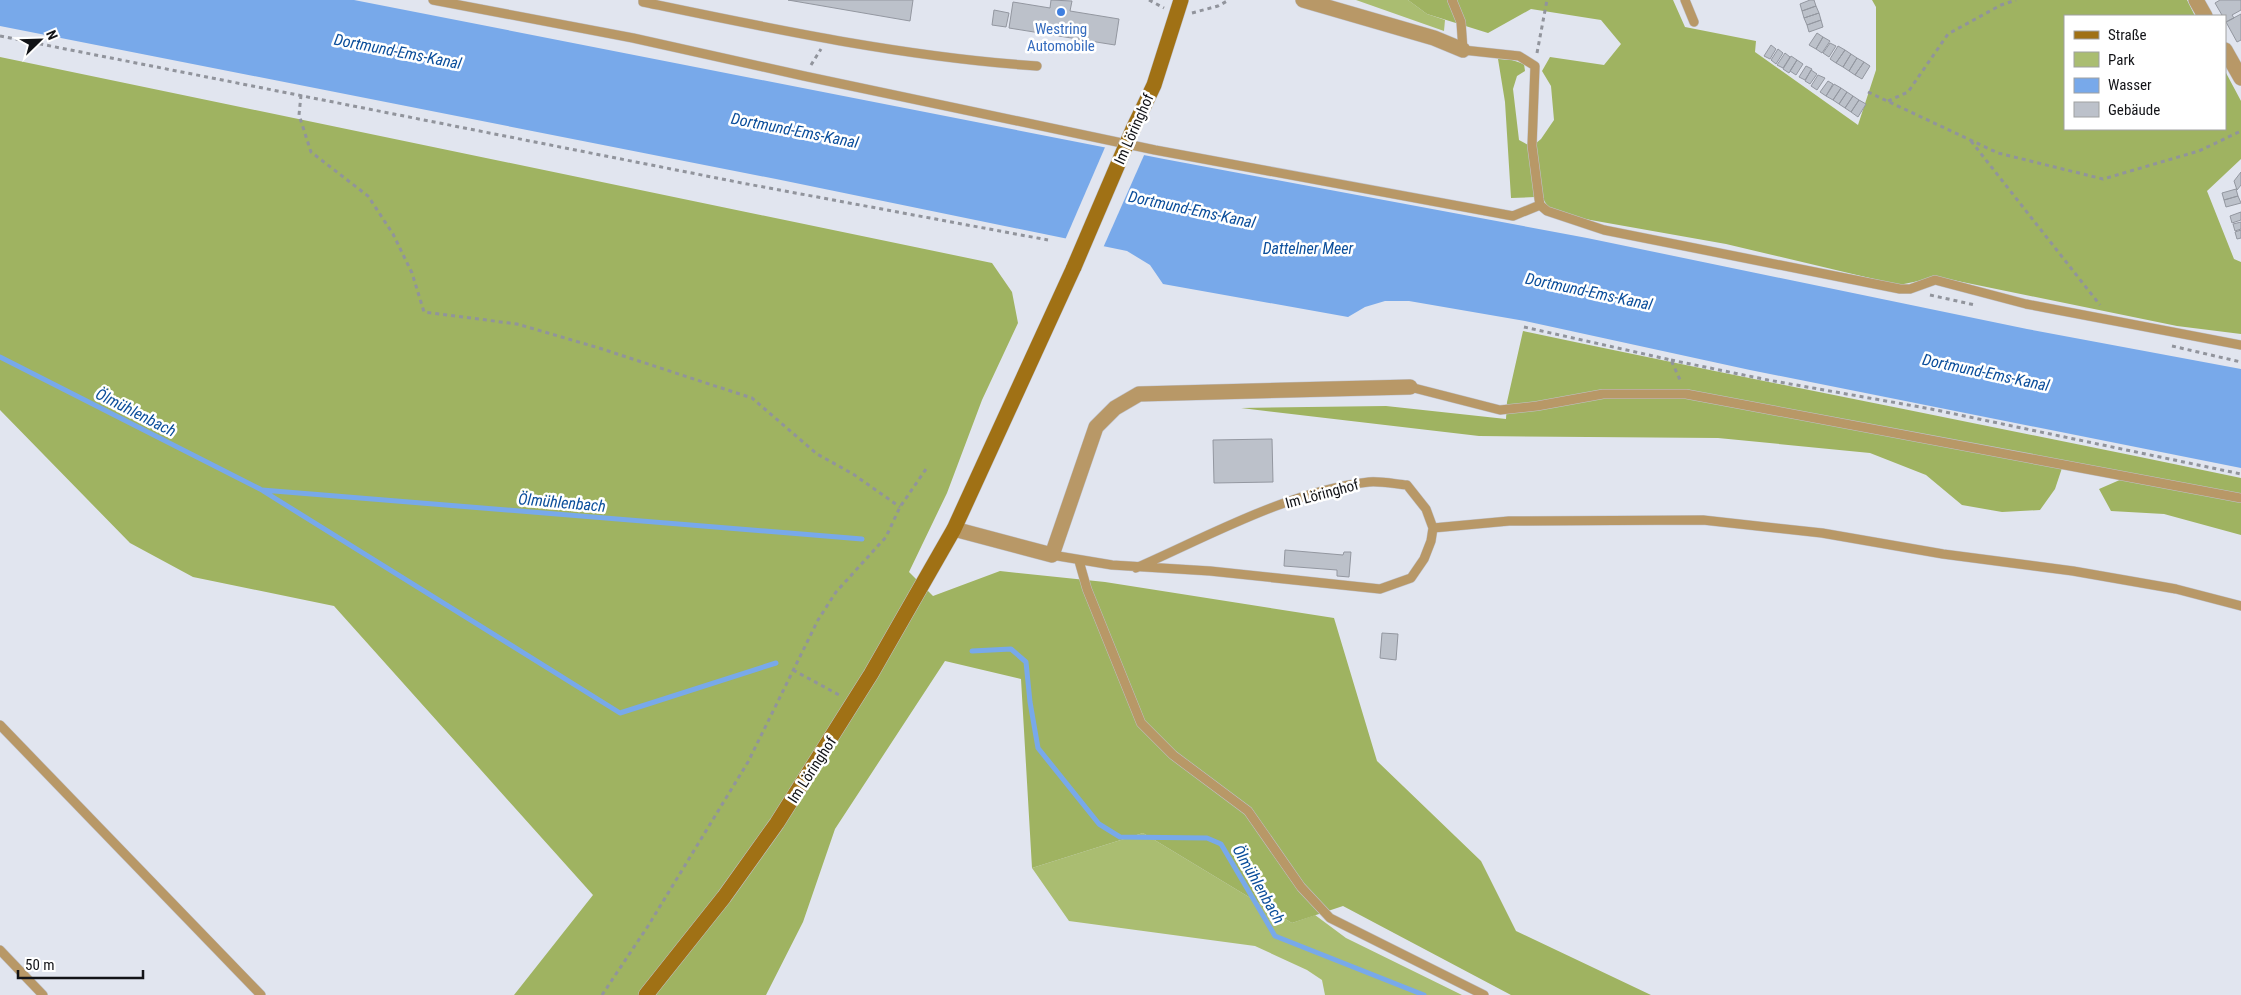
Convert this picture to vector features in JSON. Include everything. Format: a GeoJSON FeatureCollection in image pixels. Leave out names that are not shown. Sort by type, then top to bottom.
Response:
{"type":"FeatureCollection","features":[{"type":"Feature","properties":{"kind":"street","name":"Im Löringhof"},"geometry":{"type":"LineString","coordinates":[[646,995],[724,897],[777,824],[853,703],[954,529],[1074,267],[1133,128],[1154,85],[1181,0]]}},
{"type":"Feature","properties":{"kind":"street"},"geometry":{"type":"LineString","coordinates":[[1303,0],[1434,38],[1462,50]]}},
{"type":"Feature","properties":{"kind":"street"},"geometry":{"type":"LineString","coordinates":[[2196,0],[2204,15]]}},
{"type":"Feature","properties":{"kind":"street"},"geometry":{"type":"LineString","coordinates":[[2226,52],[2241,78]]}},
{"type":"Feature","properties":{"kind":"street"},"geometry":{"type":"LineString","coordinates":[[954,529],[1052,555],[1096,427],[1115,408],[1139,394],[1410,387]]}},
{"type":"Feature","properties":{"kind":"lane"},"geometry":{"type":"LineString","coordinates":[[433,0],[634,38],[1155,150],[1513,216],[1540,205]]}},
{"type":"Feature","properties":{"kind":"lane"},"geometry":{"type":"LineString","coordinates":[[643,0],[643,2],[826,40],[993,63],[1037,66]]}},
{"type":"Feature","properties":{"kind":"lane"},"geometry":{"type":"LineString","coordinates":[[1452,0],[1461,22],[1462,50],[1519,56],[1536,66],[1532,146],[1540,205],[1547,211],[1604,230],[1900,289],[1910,289],[1935,280],[2026,304],[2241,345]]}},
{"type":"Feature","properties":{"kind":"lane"},"geometry":{"type":"LineString","coordinates":[[1685,0],[1694,22]]}},
{"type":"Feature","properties":{"kind":"lane"},"geometry":{"type":"LineString","coordinates":[[1410,387],[1500,410],[1537,406],[1603,394],[1686,394],[2241,498]]}},
{"type":"Feature","properties":{"kind":"lane","name":"Im Löringhof"},"geometry":{"type":"LineString","coordinates":[[1136,568],[1273,507],[1336,487],[1371,482],[1407,485],[1426,510],[1434,528]]}},
{"type":"Feature","properties":{"kind":"lane"},"geometry":{"type":"LineString","coordinates":[[1052,555],[1079,561],[1136,568],[1210,571],[1380,589],[1411,578],[1424,559],[1434,528],[1509,521],[1703,520],[1822,533],[1943,554],[2073,571],[2176,588],[2241,606]]}},
{"type":"Feature","properties":{"kind":"lane"},"geometry":{"type":"LineString","coordinates":[[1079,561],[1087,589],[1141,723],[1172,755],[1248,811],[1301,887],[1330,918],[1484,995]]}},
{"type":"Feature","properties":{"kind":"lane"},"geometry":{"type":"LineString","coordinates":[[0,725],[260,995]]}},
{"type":"Feature","properties":{"kind":"lane"},"geometry":{"type":"LineString","coordinates":[[0,950],[44,995]]}},
{"type":"Feature","properties":{"kind":"path"},"geometry":{"type":"LineString","coordinates":[[1204,11],[1229,0]]}},
{"type":"Feature","properties":{"kind":"path"},"geometry":{"type":"LineString","coordinates":[[1536,66],[1540,29],[1546,0]]}},
{"type":"Feature","properties":{"kind":"path"},"geometry":{"type":"LineString","coordinates":[[1887,101],[1908,92],[1948,34],[2001,5],[2016,0]]}},
{"type":"Feature","properties":{"kind":"path"},"geometry":{"type":"LineString","coordinates":[[0,36],[742,183],[1048,240]]}},
{"type":"Feature","properties":{"kind":"path"},"geometry":{"type":"LineString","coordinates":[[804,76],[826,40]]}},
{"type":"Feature","properties":{"kind":"path"},"geometry":{"type":"LineString","coordinates":[[1868,92],[1998,153],[2104,179],[2199,152],[2241,131]]}},
{"type":"Feature","properties":{"kind":"path"},"geometry":{"type":"LineString","coordinates":[[301,95],[299,115],[311,152],[368,196],[393,234],[412,273],[424,312],[518,324],[599,348],[752,398],[817,454],[853,474],[900,507]]}},
{"type":"Feature","properties":{"kind":"path"},"geometry":{"type":"LineString","coordinates":[[1970,140],[2112,319]]}},
{"type":"Feature","properties":{"kind":"path"},"geometry":{"type":"LineString","coordinates":[[1524,327],[1768,380],[1930,409],[2241,474]]}},
{"type":"Feature","properties":{"kind":"path"},"geometry":{"type":"LineString","coordinates":[[1671,360],[1686,394]]}},
{"type":"Feature","properties":{"kind":"path"},"geometry":{"type":"LineString","coordinates":[[602,995],[648,926],[748,762],[818,620],[836,592],[886,537],[900,507],[926,468]]}},
{"type":"Feature","properties":{"kind":"path"},"geometry":{"type":"LineString","coordinates":[[793,670],[853,703]]}},
{"type":"Feature","properties":{"kind":"green space"},"geometry":{"type":"Polygon","coordinates":[[[1356,0],[1408,0],[1427,14],[1445,20],[1444,31],[1356,0]]]}},
{"type":"Feature","properties":{"kind":"green space"},"geometry":{"type":"Polygon","coordinates":[[[1408,0],[1673,0],[1685,27],[1756,41],[1755,52],[1858,125],[1876,70],[1876,7],[1872,0],[2187,0],[2194,15],[2064,15],[2064,130],[2226,130],[2226,73],[2241,101],[2241,159],[2207,191],[2234,259],[2241,262],[2241,334],[2177,326],[1938,277],[1899,285],[1726,244],[1568,216],[1549,208],[1543,199],[1535,144],[1541,139],[1554,120],[1551,86],[1542,71],[1550,57],[1604,65],[1621,44],[1601,20],[1531,9],[1488,33],[1427,14],[1408,0]]]}},
{"type":"Feature","properties":{"kind":"green space"},"geometry":{"type":"Polygon","coordinates":[[[0,57],[992,263],[1012,292],[1018,323],[982,400],[947,493],[909,572],[933,596],[1000,571],[1105,582],[1334,618],[1377,761],[1481,861],[1516,931],[1651,995],[1511,995],[1343,906],[1292,923],[1143,833],[1032,868],[1021,679],[945,661],[835,829],[803,922],[766,995],[514,995],[593,895],[334,606],[193,577],[130,543],[0,410],[0,57]]]}},
{"type":"Feature","properties":{"kind":"green space"},"geometry":{"type":"Polygon","coordinates":[[[1498,59],[1512,60],[1524,64],[1525,71],[1517,76],[1513,89],[1519,140],[1530,146],[1535,197],[1511,198],[1505,102],[1498,59]]]}},
{"type":"Feature","properties":{"kind":"green space"},"geometry":{"type":"Polygon","coordinates":[[[1523,331],[2241,478],[2241,535],[2164,514],[2111,511],[2099,489],[2122,479],[2062,468],[2055,489],[2040,510],[2002,512],[1962,505],[1926,475],[1870,453],[1718,438],[1479,436],[1241,408],[1386,406],[1506,419],[1507,402],[1523,331]]]}},
{"type":"Feature","properties":{"kind":"green space"},"geometry":{"type":"Polygon","coordinates":[[[1143,833],[1292,923],[1315,915],[1346,938],[1462,995],[1325,995],[1322,980],[1307,970],[1255,946],[1069,921],[1032,868],[1143,833]]]}},
{"type":"Feature","properties":{"kind":"water","name":"Dattelner Meer"},"geometry":{"type":"Polygon","coordinates":[[[0,0],[354,0],[1164,159],[1587,238],[2027,329],[2241,369],[2241,468],[1750,370],[1525,321],[1409,301],[1385,301],[1365,307],[1348,317],[1163,284],[1150,265],[1127,251],[776,179],[0,26],[0,0]]]}},
{"type":"Feature","properties":{"kind":"pier"},"geometry":{"type":"Polygon","coordinates":[[[1106,145],[1145,153],[1103,248],[1065,240],[1106,145]]]}},
{"type":"Feature","properties":{"kind":"building"},"geometry":{"type":"Polygon","coordinates":[[[788,0],[913,0],[910,21],[788,0]]]}},
{"type":"Feature","properties":{"kind":"building"},"geometry":{"type":"Polygon","coordinates":[[[1051,0],[1072,1],[1070,11],[1119,19],[1115,45],[1009,28],[1013,2],[1050,8],[1051,0]]]}},
{"type":"Feature","properties":{"kind":"building"},"geometry":{"type":"Polygon","coordinates":[[[1814,0],[1816,6],[1802,11],[1800,4],[1814,0]]]}},
{"type":"Feature","properties":{"kind":"building"},"geometry":{"type":"Polygon","coordinates":[[[2220,0],[2241,0],[2241,10],[2232,15],[2234,18],[2226,22],[2226,15],[2222,15],[2215,3],[2220,0]]]}},
{"type":"Feature","properties":{"kind":"building"},"geometry":{"type":"Polygon","coordinates":[[[1816,6],[1819,13],[1804,18],[1802,11],[1816,6]]]}},
{"type":"Feature","properties":{"kind":"building"},"geometry":{"type":"Polygon","coordinates":[[[994,10],[1009,13],[1006,27],[992,25],[994,10]]]}},
{"type":"Feature","properties":{"kind":"building"},"geometry":{"type":"Polygon","coordinates":[[[1819,13],[1821,20],[1807,25],[1804,18],[1819,13]]]}},
{"type":"Feature","properties":{"kind":"building"},"geometry":{"type":"Polygon","coordinates":[[[2241,14],[2241,40],[2237,42],[2226,22],[2241,14]]]}},
{"type":"Feature","properties":{"kind":"building"},"geometry":{"type":"Polygon","coordinates":[[[1821,20],[1823,27],[1809,32],[1807,25],[1821,20]]]}},
{"type":"Feature","properties":{"kind":"building"},"geometry":{"type":"Polygon","coordinates":[[[1817,33],[1823,37],[1816,49],[1809,45],[1817,33]]]}},
{"type":"Feature","properties":{"kind":"building"},"geometry":{"type":"Polygon","coordinates":[[[1823,37],[1830,41],[1822,53],[1816,49],[1823,37]]]}},
{"type":"Feature","properties":{"kind":"building"},"geometry":{"type":"Polygon","coordinates":[[[1830,43],[1836,46],[1829,57],[1823,53],[1830,43]]]}},
{"type":"Feature","properties":{"kind":"building"},"geometry":{"type":"Polygon","coordinates":[[[1771,45],[1776,49],[1770,59],[1764,56],[1771,45]]]}},
{"type":"Feature","properties":{"kind":"building"},"geometry":{"type":"Polygon","coordinates":[[[1838,46],[1845,50],[1836,63],[1830,59],[1838,46]]]}},
{"type":"Feature","properties":{"kind":"building"},"geometry":{"type":"Polygon","coordinates":[[[1778,49],[1783,53],[1776,64],[1771,60],[1778,49]]]}},
{"type":"Feature","properties":{"kind":"building"},"geometry":{"type":"Polygon","coordinates":[[[1845,50],[1851,54],[1843,67],[1836,63],[1845,50]]]}},
{"type":"Feature","properties":{"kind":"building"},"geometry":{"type":"Polygon","coordinates":[[[1785,53],[1790,57],[1783,68],[1777,65],[1785,53]]]}},
{"type":"Feature","properties":{"kind":"building"},"geometry":{"type":"Polygon","coordinates":[[[1851,54],[1857,58],[1849,71],[1843,67],[1851,54]]]}},
{"type":"Feature","properties":{"kind":"building"},"geometry":{"type":"Polygon","coordinates":[[[1791,56],[1797,60],[1789,73],[1783,69],[1791,56]]]}},
{"type":"Feature","properties":{"kind":"building"},"geometry":{"type":"Polygon","coordinates":[[[1857,58],[1864,62],[1855,75],[1849,71],[1857,58]]]}},
{"type":"Feature","properties":{"kind":"building"},"geometry":{"type":"Polygon","coordinates":[[[1797,60],[1803,64],[1796,75],[1790,71],[1797,60]]]}},
{"type":"Feature","properties":{"kind":"building"},"geometry":{"type":"Polygon","coordinates":[[[1864,62],[1870,66],[1862,79],[1855,75],[1864,62]]]}},
{"type":"Feature","properties":{"kind":"building"},"geometry":{"type":"Polygon","coordinates":[[[1806,66],[1812,69],[1805,80],[1799,77],[1806,66]]]}},
{"type":"Feature","properties":{"kind":"building"},"geometry":{"type":"Polygon","coordinates":[[[1811,70],[1817,74],[1810,84],[1805,81],[1811,70]]]}},
{"type":"Feature","properties":{"kind":"building"},"geometry":{"type":"Polygon","coordinates":[[[1818,75],[1825,78],[1817,90],[1811,86],[1818,75]]]}},
{"type":"Feature","properties":{"kind":"building"},"geometry":{"type":"Polygon","coordinates":[[[1828,81],[1833,84],[1826,96],[1820,92],[1828,81]]]}},
{"type":"Feature","properties":{"kind":"building"},"geometry":{"type":"Polygon","coordinates":[[[1834,84],[1841,88],[1833,100],[1826,96],[1834,84]]]}},
{"type":"Feature","properties":{"kind":"building"},"geometry":{"type":"Polygon","coordinates":[[[1841,88],[1847,92],[1839,104],[1833,100],[1841,88]]]}},
{"type":"Feature","properties":{"kind":"building"},"geometry":{"type":"Polygon","coordinates":[[[1847,92],[1853,96],[1845,108],[1839,104],[1847,92]]]}},
{"type":"Feature","properties":{"kind":"building"},"geometry":{"type":"Polygon","coordinates":[[[1853,96],[1859,100],[1851,112],[1845,108],[1853,96]]]}},
{"type":"Feature","properties":{"kind":"building"},"geometry":{"type":"Polygon","coordinates":[[[1859,100],[1866,104],[1858,117],[1851,112],[1859,100]]]}},
{"type":"Feature","properties":{"kind":"building"},"geometry":{"type":"Polygon","coordinates":[[[2241,172],[2241,185],[2237,190],[2234,181],[2241,172]]]}},
{"type":"Feature","properties":{"kind":"building"},"geometry":{"type":"Polygon","coordinates":[[[2236,189],[2238,196],[2224,200],[2222,193],[2236,189]]]}},
{"type":"Feature","properties":{"kind":"building"},"geometry":{"type":"Polygon","coordinates":[[[2238,196],[2241,203],[2226,207],[2224,200],[2238,196]]]}},
{"type":"Feature","properties":{"kind":"building"},"geometry":{"type":"Polygon","coordinates":[[[2241,212],[2241,220],[2232,223],[2230,216],[2241,212]]]}},
{"type":"Feature","properties":{"kind":"building"},"geometry":{"type":"Polygon","coordinates":[[[2241,222],[2241,229],[2235,231],[2233,224],[2241,222]]]}},
{"type":"Feature","properties":{"kind":"building"},"geometry":{"type":"Polygon","coordinates":[[[2241,230],[2241,238],[2237,239],[2235,232],[2241,230]]]}},
{"type":"Feature","properties":{"kind":"building"},"geometry":{"type":"Polygon","coordinates":[[[1272,439],[1273,482],[1214,483],[1213,440],[1272,439]]]}},
{"type":"Feature","properties":{"kind":"building"},"geometry":{"type":"Polygon","coordinates":[[[1285,550],[1343,555],[1344,552],[1351,552],[1349,577],[1337,576],[1337,570],[1284,566],[1285,550]]]}},
{"type":"Feature","properties":{"kind":"building"},"geometry":{"type":"Polygon","coordinates":[[[1382,633],[1398,634],[1396,660],[1380,658],[1382,633]]]}},
{"type":"Feature","properties":{"kind":"waterway","name":"Ölmühlenbach"},"geometry":{"type":"LineString","coordinates":[[0,357],[260,489],[620,713],[776,663]]}},
{"type":"Feature","properties":{"kind":"waterway","name":"Ölmühlenbach"},"geometry":{"type":"LineString","coordinates":[[262,490],[862,539]]}},
{"type":"Feature","properties":{"kind":"waterway","name":"Ölmühlenbach"},"geometry":{"type":"LineString","coordinates":[[972,651],[1011,649],[1026,662],[1030,702],[1038,748],[1099,824],[1120,837],[1207,838],[1221,844],[1275,936],[1424,995]]}},
{"type":"Feature","properties":{"kind":"place","name":"Westring Automobile"},"geometry":{"type":"Point","coordinates":[1061,12]}},
{"type":"Feature","properties":{"kind":"water label","name":"Dortmund-Ems-Kanal"},"geometry":{"type":"Point","coordinates":[398,51]}},
{"type":"Feature","properties":{"kind":"water label","name":"Dortmund-Ems-Kanal"},"geometry":{"type":"Point","coordinates":[795,130]}},
{"type":"Feature","properties":{"kind":"water label","name":"Dortmund-Ems-Kanal"},"geometry":{"type":"Point","coordinates":[1192,209]}},
{"type":"Feature","properties":{"kind":"water label","name":"Dortmund-Ems-Kanal"},"geometry":{"type":"Point","coordinates":[1589,291]}},
{"type":"Feature","properties":{"kind":"water label","name":"Dortmund-Ems-Kanal"},"geometry":{"type":"Point","coordinates":[1986,372]}}]}
